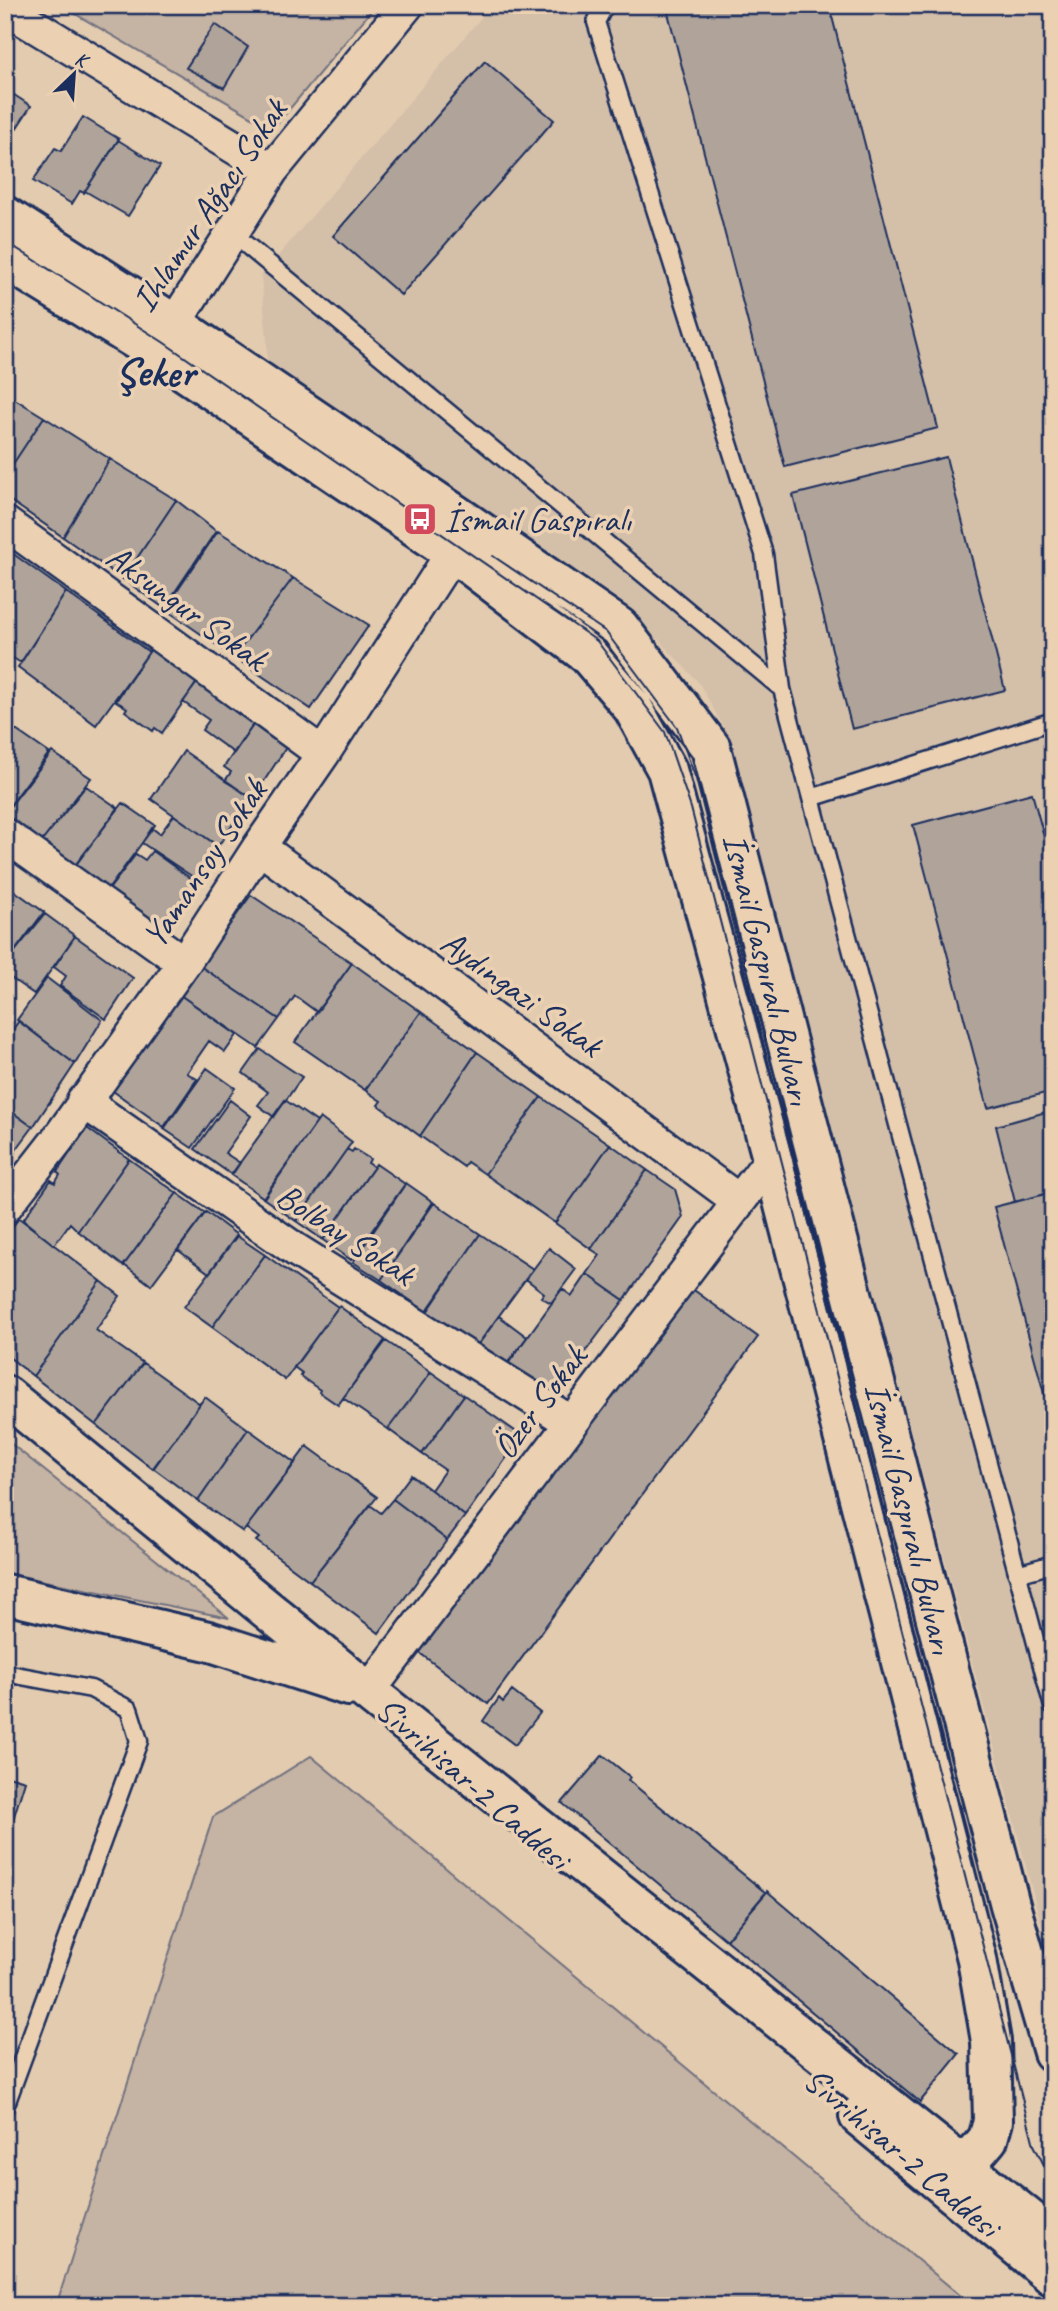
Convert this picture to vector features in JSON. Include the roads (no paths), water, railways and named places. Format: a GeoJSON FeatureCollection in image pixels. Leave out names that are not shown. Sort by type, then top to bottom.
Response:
{"type":"FeatureCollection","features":[{"type":"Feature","properties":{"kind":"main road","name":"İsmail Gaspıralı Bulvarı"},"geometry":{"type":"LineString","coordinates":[[5,216],[165,338],[468,523],[619,627],[711,748],[1006,1891],[1053,2052]]}},
{"type":"Feature","properties":{"kind":"main road"},"geometry":{"type":"LineString","coordinates":[[5,259],[165,338],[588,655],[633,708],[667,770],[772,1158],[977,1959],[991,2040],[993,2121],[988,2139],[976,2153],[967,2159],[954,2160]]}},
{"type":"Feature","properties":{"kind":"main road"},"geometry":{"type":"LineString","coordinates":[[5,1395],[368,1692]]}},
{"type":"Feature","properties":{"kind":"main road"},"geometry":{"type":"LineString","coordinates":[[5,1594],[208,1641],[368,1692]]}},
{"type":"Feature","properties":{"kind":"main road","name":"Sivrihisar-2 Caddesi"},"geometry":{"type":"LineString","coordinates":[[368,1692],[1053,2238]]}},
{"type":"Feature","properties":{"kind":"main road","name":"Sivrihisar-2 Caddesi"},"geometry":{"type":"LineString","coordinates":[[368,1692],[804,2070],[1053,2276]]}},
{"type":"Feature","properties":{"kind":"street","name":"Ihlamur Ağacı Sokak"},"geometry":{"type":"LineString","coordinates":[[165,338],[272,170],[407,5]]}},
{"type":"Feature","properties":{"kind":"street"},"geometry":{"type":"LineString","coordinates":[[5,8],[272,170]]}},
{"type":"Feature","properties":{"kind":"street","name":"Aksungur Sokak"},"geometry":{"type":"LineString","coordinates":[[5,523],[323,754]]}},
{"type":"Feature","properties":{"kind":"street","name":"Yamansoy Sokak"},"geometry":{"type":"LineString","coordinates":[[5,1207],[15,1173],[58,1139],[184,963],[453,552]]}},
{"type":"Feature","properties":{"kind":"street"},"geometry":{"type":"LineString","coordinates":[[5,835],[184,963]]}},
{"type":"Feature","properties":{"kind":"street","name":"Aydıngazi Sokak"},"geometry":{"type":"LineString","coordinates":[[259,847],[739,1201]]}},
{"type":"Feature","properties":{"kind":"street","name":"Bolbay Sokak"},"geometry":{"type":"LineString","coordinates":[[83,1101],[296,1250],[572,1423]]}},
{"type":"Feature","properties":{"kind":"street","name":"Özer Sokak"},"geometry":{"type":"LineString","coordinates":[[368,1692],[772,1158]]}},
{"type":"Feature","properties":{"kind":"lane"},"geometry":{"type":"LineString","coordinates":[[605,5],[596,22],[764,554],[782,689],[1053,1707]]}},
{"type":"Feature","properties":{"kind":"lane"},"geometry":{"type":"LineString","coordinates":[[232,233],[782,689]]}},
{"type":"Feature","properties":{"kind":"lane"},"geometry":{"type":"LineString","coordinates":[[811,798],[1053,721]]}},
{"type":"Feature","properties":{"kind":"lane"},"geometry":{"type":"LineString","coordinates":[[1017,1574],[1053,1564]]}},
{"type":"Feature","properties":{"kind":"lane"},"geometry":{"type":"LineString","coordinates":[[5,1673],[91,1689],[130,1709],[139,1741],[5,2107]]}},
{"type":"Feature","properties":{"kind":"tram line"},"geometry":{"type":"LineString","coordinates":[[5,241],[163,342],[597,641],[665,732],[691,808],[1034,2145],[1053,2183]]}},
{"type":"Feature","properties":{"kind":"tram line"},"geometry":{"type":"LineString","coordinates":[[493,556],[606,632],[677,727],[696,779],[973,1866]]}},
{"type":"Feature","properties":{"kind":"place","name":"İsmail Gaspıralı"},"geometry":{"type":"Point","coordinates":[420,519]}},
{"type":"Feature","properties":{"kind":"district","name":"Şeker"},"geometry":{"type":"Point","coordinates":[155,371]}}]}
